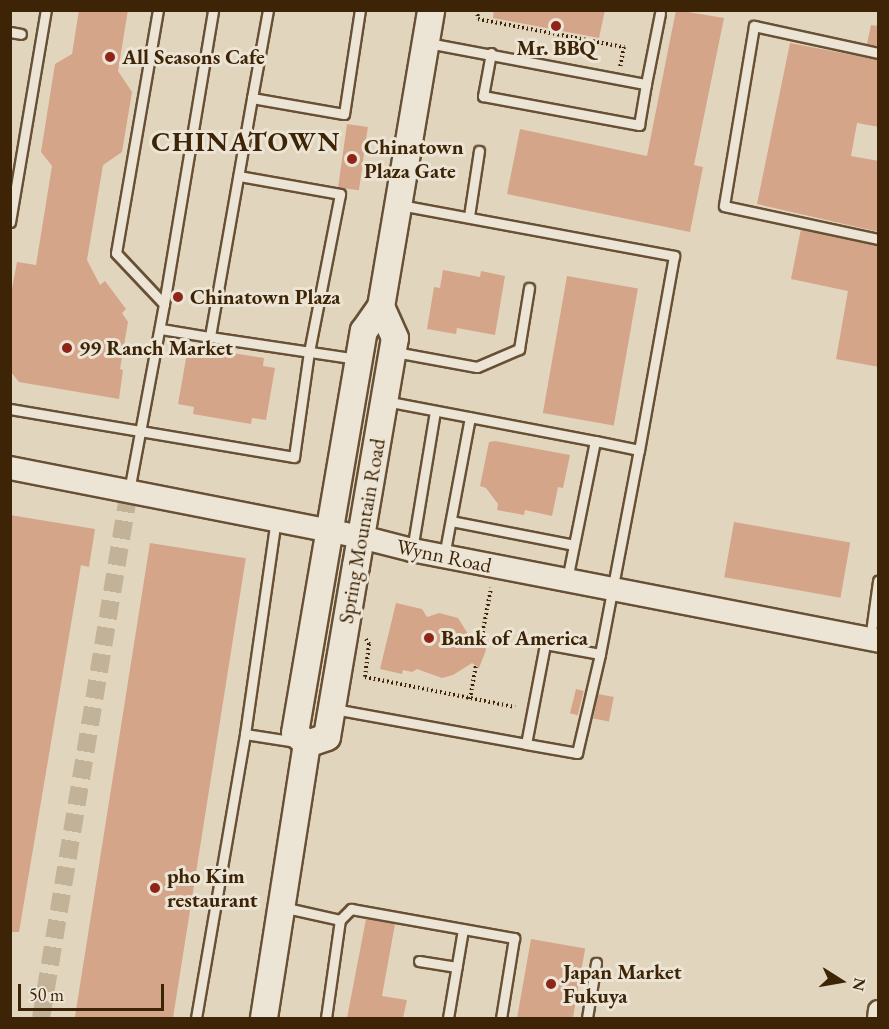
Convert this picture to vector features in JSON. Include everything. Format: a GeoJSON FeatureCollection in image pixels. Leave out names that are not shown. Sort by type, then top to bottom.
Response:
{"type":"FeatureCollection","features":[{"type":"Feature","properties":{"kind":"main road","name":"Spring Mountain Road"},"geometry":{"type":"LineString","coordinates":[[381,307],[395,338],[327,737],[307,744],[295,733],[364,331],[381,307],[431,10]]}},
{"type":"Feature","properties":{"kind":"main road"},"geometry":{"type":"LineString","coordinates":[[264,1018],[307,744]]}},
{"type":"Feature","properties":{"kind":"street","name":"Wynn Road"},"geometry":{"type":"LineString","coordinates":[[10,468],[361,537],[412,550],[874,640]]}},
{"type":"Feature","properties":{"kind":"street"},"geometry":{"type":"LineString","coordinates":[[877,1018],[879,1010]]}},
{"type":"Feature","properties":{"kind":"lane"},"geometry":{"type":"LineString","coordinates":[[10,222],[46,10]]}},
{"type":"Feature","properties":{"kind":"lane"},"geometry":{"type":"LineString","coordinates":[[158,10],[117,253],[164,304]]}},
{"type":"Feature","properties":{"kind":"lane"},"geometry":{"type":"LineString","coordinates":[[129,491],[161,329],[213,10]]}},
{"type":"Feature","properties":{"kind":"lane"},"geometry":{"type":"LineString","coordinates":[[210,337],[268,10]]}},
{"type":"Feature","properties":{"kind":"lane"},"geometry":{"type":"LineString","coordinates":[[252,99],[344,114],[360,10]]}},
{"type":"Feature","properties":{"kind":"lane"},"geometry":{"type":"LineString","coordinates":[[491,53],[483,96],[639,125],[660,13]]}},
{"type":"Feature","properties":{"kind":"lane"},"geometry":{"type":"LineString","coordinates":[[879,53],[754,26],[724,206],[879,239]]}},
{"type":"Feature","properties":{"kind":"lane"},"geometry":{"type":"LineString","coordinates":[[426,42],[647,81]]}},
{"type":"Feature","properties":{"kind":"lane"},"geometry":{"type":"LineString","coordinates":[[469,216],[480,151]]}},
{"type":"Feature","properties":{"kind":"lane"},"geometry":{"type":"LineString","coordinates":[[10,409],[294,457],[309,352],[340,194],[239,176]]}},
{"type":"Feature","properties":{"kind":"lane"},"geometry":{"type":"LineString","coordinates":[[332,708],[577,753],[600,654],[674,256],[469,216],[398,205]]}},
{"type":"Feature","properties":{"kind":"lane"},"geometry":{"type":"LineString","coordinates":[[392,352],[477,367],[519,349],[529,288]]}},
{"type":"Feature","properties":{"kind":"lane"},"geometry":{"type":"LineString","coordinates":[[161,329],[359,359]]}},
{"type":"Feature","properties":{"kind":"lane"},"geometry":{"type":"LineString","coordinates":[[384,401],[639,450]]}},
{"type":"Feature","properties":{"kind":"lane"},"geometry":{"type":"LineString","coordinates":[[412,550],[435,411]]}},
{"type":"Feature","properties":{"kind":"lane"},"geometry":{"type":"LineString","coordinates":[[443,556],[470,417]]}},
{"type":"Feature","properties":{"kind":"lane"},"geometry":{"type":"LineString","coordinates":[[567,580],[596,441]]}},
{"type":"Feature","properties":{"kind":"lane"},"geometry":{"type":"LineString","coordinates":[[196,1018],[244,734],[276,520]]}},
{"type":"Feature","properties":{"kind":"lane"},"geometry":{"type":"LineString","coordinates":[[451,522],[574,545]]}},
{"type":"Feature","properties":{"kind":"lane"},"geometry":{"type":"LineString","coordinates":[[874,640],[879,581]]}},
{"type":"Feature","properties":{"kind":"lane"},"geometry":{"type":"LineString","coordinates":[[526,744],[545,644],[600,654]]}},
{"type":"Feature","properties":{"kind":"lane"},"geometry":{"type":"LineString","coordinates":[[244,734],[307,744]]}},
{"type":"Feature","properties":{"kind":"lane"},"geometry":{"type":"LineString","coordinates":[[281,907],[340,920]]}},
{"type":"Feature","properties":{"kind":"lane"},"geometry":{"type":"LineString","coordinates":[[326,1018],[340,920],[351,909],[514,938],[501,1018]]}},
{"type":"Feature","properties":{"kind":"lane"},"geometry":{"type":"LineString","coordinates":[[448,1018],[463,929]]}},
{"type":"Feature","properties":{"kind":"lane"},"geometry":{"type":"LineString","coordinates":[[419,961],[457,967]]}},
{"type":"Feature","properties":{"kind":"lane"},"geometry":{"type":"LineString","coordinates":[[587,1018],[596,963]]}},
{"type":"Feature","properties":{"kind":"path"},"geometry":{"type":"LineString","coordinates":[[477,10],[478,19],[624,47],[619,72],[647,81]]}},
{"type":"Feature","properties":{"kind":"path"},"geometry":{"type":"LineString","coordinates":[[481,641],[491,588]]}},
{"type":"Feature","properties":{"kind":"path"},"geometry":{"type":"LineString","coordinates":[[361,638],[368,640],[369,644],[363,673],[365,677],[515,707]]}},
{"type":"Feature","properties":{"kind":"path"},"geometry":{"type":"LineString","coordinates":[[470,699],[476,666]]}},
{"type":"Feature","properties":{"kind":"building"},"geometry":{"type":"Polygon","coordinates":[[[79,10],[128,10],[118,71],[132,92],[122,152],[103,165],[87,260],[100,285],[105,281],[126,309],[122,313],[128,322],[120,369],[123,370],[119,399],[19,382],[10,371],[10,299],[17,262],[36,265],[52,166],[41,152],[55,64],[72,54],[79,10]]]}},
{"type":"Feature","properties":{"kind":"building","name":"Mr. BBQ"},"geometry":{"type":"Polygon","coordinates":[[[494,10],[605,10],[599,38],[493,18],[494,10]]]}},
{"type":"Feature","properties":{"kind":"building"},"geometry":{"type":"Polygon","coordinates":[[[676,10],[724,18],[694,165],[703,167],[690,232],[507,194],[520,129],[647,156],[676,10]]]}},
{"type":"Feature","properties":{"kind":"building"},"geometry":{"type":"Polygon","coordinates":[[[871,25],[879,26],[879,46],[867,44],[871,25]]]}},
{"type":"Feature","properties":{"kind":"building"},"geometry":{"type":"Polygon","coordinates":[[[790,43],[879,60],[879,127],[857,123],[851,156],[879,161],[879,232],[757,204],[790,43]]]}},
{"type":"Feature","properties":{"kind":"building","name":"Chinatown Plaza Gate"},"geometry":{"type":"Polygon","coordinates":[[[347,124],[368,127],[359,190],[338,187],[347,124]]]}},
{"type":"Feature","properties":{"kind":"building"},"geometry":{"type":"Polygon","coordinates":[[[801,229],[879,246],[879,367],[836,359],[848,291],[791,279],[801,229]]]}},
{"type":"Feature","properties":{"kind":"building"},"geometry":{"type":"Polygon","coordinates":[[[443,270],[480,277],[481,271],[505,276],[495,335],[457,328],[456,334],[427,329],[434,287],[440,288],[443,270]]]}},
{"type":"Feature","properties":{"kind":"building"},"geometry":{"type":"Polygon","coordinates":[[[567,276],[638,289],[614,425],[543,413],[567,276]]]}},
{"type":"Feature","properties":{"kind":"building"},"geometry":{"type":"Polygon","coordinates":[[[201,348],[264,358],[263,366],[275,368],[266,420],[252,418],[251,424],[193,414],[194,407],[178,404],[187,353],[200,355],[201,348]]]}},
{"type":"Feature","properties":{"kind":"building"},"geometry":{"type":"Polygon","coordinates":[[[495,441],[570,455],[563,488],[558,487],[552,516],[525,510],[524,515],[497,510],[498,504],[486,488],[480,486],[489,442],[495,441]]]}},
{"type":"Feature","properties":{"kind":"building"},"geometry":{"type":"Polygon","coordinates":[[[10,515],[95,529],[89,567],[81,565],[19,932],[10,932],[10,515]]]}},
{"type":"Feature","properties":{"kind":"building"},"geometry":{"type":"Polygon","coordinates":[[[734,522],[850,542],[840,598],[724,577],[734,522]]]}},
{"type":"Feature","properties":{"kind":"building"},"geometry":{"type":"Polygon","coordinates":[[[150,543],[246,558],[173,1018],[75,1018],[150,543]]]}},
{"type":"Feature","properties":{"kind":"building","name":"Bank of America"},"geometry":{"type":"Polygon","coordinates":[[[396,603],[422,609],[427,617],[439,613],[458,618],[473,642],[484,641],[486,650],[479,668],[472,663],[453,675],[442,678],[417,669],[412,672],[403,670],[402,674],[380,669],[396,603]]]}},
{"type":"Feature","properties":{"kind":"building"},"geometry":{"type":"Polygon","coordinates":[[[576,689],[584,691],[578,715],[570,713],[576,689]]]}},
{"type":"Feature","properties":{"kind":"building"},"geometry":{"type":"Polygon","coordinates":[[[598,694],[614,697],[609,722],[593,719],[598,694]]]}},
{"type":"Feature","properties":{"kind":"building"},"geometry":{"type":"Polygon","coordinates":[[[366,919],[395,924],[382,996],[407,1000],[403,1018],[347,1018],[366,919]]]}},
{"type":"Feature","properties":{"kind":"building","name":"Japan Market Fukuya"},"geometry":{"type":"Polygon","coordinates":[[[531,939],[585,949],[573,1018],[517,1018],[531,939]]]}},
{"type":"Feature","properties":{"kind":"tunnel"},"geometry":{"type":"LineString","coordinates":[[41,1018],[129,491]]}},
{"type":"Feature","properties":{"kind":"place","name":"Mr. BBQ"},"geometry":{"type":"Point","coordinates":[556,26]}},
{"type":"Feature","properties":{"kind":"place","name":"All Seasons Cafe"},"geometry":{"type":"Point","coordinates":[110,57]}},
{"type":"Feature","properties":{"kind":"place","name":"Chinatown Plaza Gate"},"geometry":{"type":"Point","coordinates":[352,159]}},
{"type":"Feature","properties":{"kind":"place","name":"Chinatown Plaza"},"geometry":{"type":"Point","coordinates":[178,297]}},
{"type":"Feature","properties":{"kind":"place","name":"99 Ranch Market"},"geometry":{"type":"Point","coordinates":[67,348]}},
{"type":"Feature","properties":{"kind":"place","name":"Bank of America"},"geometry":{"type":"Point","coordinates":[429,638]}},
{"type":"Feature","properties":{"kind":"place","name":"pho Kim restaurant"},"geometry":{"type":"Point","coordinates":[155,888]}},
{"type":"Feature","properties":{"kind":"place","name":"Japan Market Fukuya"},"geometry":{"type":"Point","coordinates":[551,984]}},
{"type":"Feature","properties":{"kind":"district","name":"CHINATOWN"},"geometry":{"type":"Point","coordinates":[246,142]}}]}
